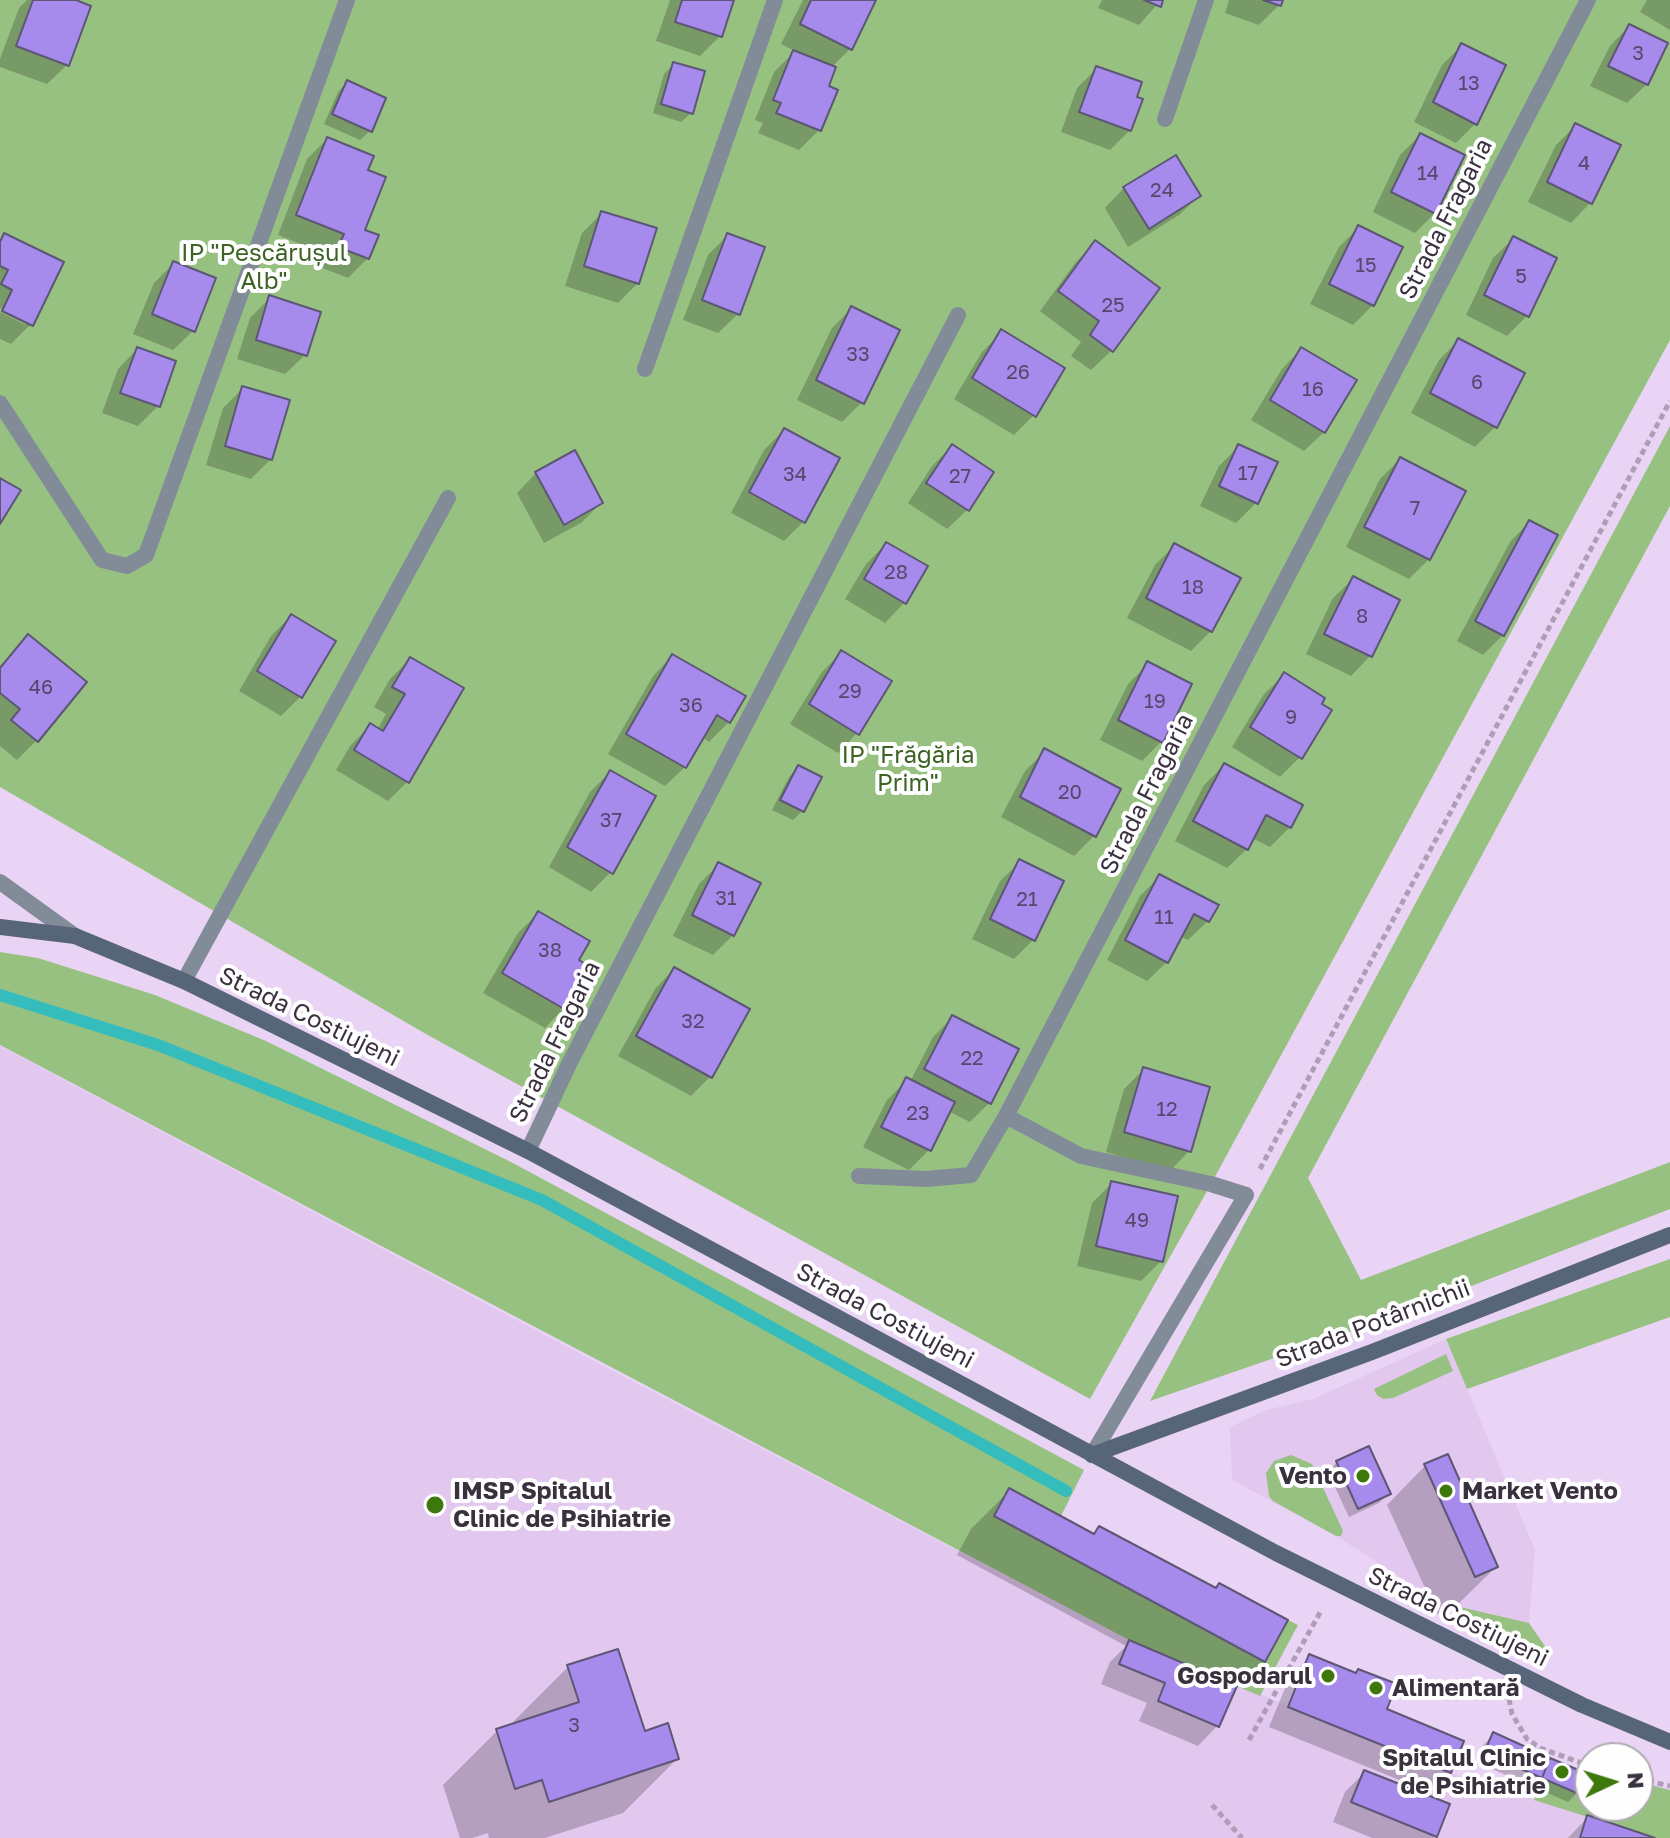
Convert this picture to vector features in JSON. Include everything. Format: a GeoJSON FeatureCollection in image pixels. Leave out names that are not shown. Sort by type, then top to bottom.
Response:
{"type":"FeatureCollection","features":[{"type":"Feature","properties":{"kind":"street"},"geometry":{"type":"LineString","coordinates":[[0,403],[102,560],[127,566],[146,555],[347,0]]}},
{"type":"Feature","properties":{"kind":"street"},"geometry":{"type":"LineString","coordinates":[[645,369],[775,0]]}},
{"type":"Feature","properties":{"kind":"street"},"geometry":{"type":"LineString","coordinates":[[1165,119],[1206,0]]}},
{"type":"Feature","properties":{"kind":"street","name":"Strada Fragaria"},"geometry":{"type":"LineString","coordinates":[[859,1176],[926,1179],[971,1175],[1006,1116],[1588,0]]}},
{"type":"Feature","properties":{"kind":"street","name":"Strada Fragaria"},"geometry":{"type":"LineString","coordinates":[[528,1151],[570,1062],[958,315]]}},
{"type":"Feature","properties":{"kind":"street"},"geometry":{"type":"LineString","coordinates":[[184,981],[448,498]]}},
{"type":"Feature","properties":{"kind":"street","name":"Strada Costiujeni"},"geometry":{"type":"LineString","coordinates":[[0,882],[75,936],[184,981],[528,1151],[1336,1583],[1582,1705],[1670,1742]]}},
{"type":"Feature","properties":{"kind":"street","name":"Strada Costiujeni"},"geometry":{"type":"LineString","coordinates":[[0,927],[75,936]]}},
{"type":"Feature","properties":{"kind":"street"},"geometry":{"type":"LineString","coordinates":[[1006,1116],[1081,1156],[1211,1184],[1246,1195],[1092,1455]]}},
{"type":"Feature","properties":{"kind":"street","name":"Strada Potârnichii"},"geometry":{"type":"LineString","coordinates":[[1092,1455],[1372,1352],[1670,1235]]}},
{"type":"Feature","properties":{"kind":"path"},"geometry":{"type":"LineString","coordinates":[[1246,1195],[1670,401]]}},
{"type":"Feature","properties":{"kind":"path"},"geometry":{"type":"LineString","coordinates":[[1249,1740],[1336,1583]]}},
{"type":"Feature","properties":{"kind":"path"},"geometry":{"type":"LineString","coordinates":[[1504,1666],[1512,1714],[1527,1739],[1540,1748],[1574,1760]]}},
{"type":"Feature","properties":{"kind":"path"},"geometry":{"type":"LineString","coordinates":[[1212,1805],[1242,1838]]}},
{"type":"Feature","properties":{"kind":"shaded area","name":"IMSP Spitalul Clinic de Psihiatrie"},"geometry":{"type":"Polygon","coordinates":[[[0,1046],[1129,1640],[1451,1773],[1574,1812],[1574,1822],[1605,1822],[1655,1838],[0,1838],[0,1046]]]}},
{"type":"Feature","properties":{"kind":"shaded area"},"geometry":{"type":"Polygon","coordinates":[[[1446,1339],[1535,1550],[1529,1623],[1551,1655],[1549,1659],[1459,1614],[1336,1536],[1232,1480],[1230,1427],[1266,1410],[1313,1399],[1446,1339]]]}},
{"type":"Feature","properties":{"kind":"green space","name":"IP \"Frăgăria Prim\""},"geometry":{"type":"Polygon","coordinates":[[[0,0],[1670,0],[1670,340],[1211,1184],[1090,1399],[426,1034],[0,787],[0,0]]]}},
{"type":"Feature","properties":{"kind":"green space"},"geometry":{"type":"Polygon","coordinates":[[[1670,426],[1670,506],[1308,1178],[1361,1280],[1670,1162],[1670,1209],[1381,1321],[1150,1401],[1670,426]]]}},
{"type":"Feature","properties":{"kind":"green space"},"geometry":{"type":"Polygon","coordinates":[[[0,952],[38,958],[155,995],[266,1041],[511,1162],[1084,1470],[1061,1516],[1009,1488],[1266,1661],[1288,1620],[1298,1625],[1260,1696],[1129,1640],[0,1045],[0,952]]]}},
{"type":"Feature","properties":{"kind":"green space"},"geometry":{"type":"Polygon","coordinates":[[[1670,1259],[1670,1317],[1467,1389],[1446,1339],[1670,1259]]]}},
{"type":"Feature","properties":{"kind":"green space"},"geometry":{"type":"Polygon","coordinates":[[[1446,1354],[1453,1371],[1393,1398],[1383,1399],[1377,1395],[1374,1389],[1446,1354]]]}},
{"type":"Feature","properties":{"kind":"green space"},"geometry":{"type":"Polygon","coordinates":[[[1291,1455],[1312,1464],[1343,1531],[1341,1536],[1273,1501],[1269,1496],[1266,1473],[1274,1461],[1291,1455]]]}},
{"type":"Feature","properties":{"kind":"green space"},"geometry":{"type":"Polygon","coordinates":[[[1460,1607],[1529,1623],[1551,1655],[1549,1659],[1459,1614],[1460,1607]]]}},
{"type":"Feature","properties":{"kind":"green space"},"geometry":{"type":"Polygon","coordinates":[[[1542,1778],[1574,1792],[1574,1813],[1534,1800],[1542,1778]]]}},
{"type":"Feature","properties":{"kind":"green space"},"geometry":{"type":"Polygon","coordinates":[[[1654,1786],[1670,1790],[1670,1838],[1655,1838],[1604,1822],[1654,1822],[1654,1786]]]}},
{"type":"Feature","properties":{"kind":"building"},"geometry":{"type":"Polygon","coordinates":[[[33,0],[76,0],[91,6],[69,66],[16,46],[33,0]]]}},
{"type":"Feature","properties":{"kind":"building"},"geometry":{"type":"Polygon","coordinates":[[[682,0],[734,0],[722,37],[675,22],[682,0]]]}},
{"type":"Feature","properties":{"kind":"building"},"geometry":{"type":"Polygon","coordinates":[[[811,0],[876,0],[852,50],[800,24],[811,0]]]}},
{"type":"Feature","properties":{"kind":"building"},"geometry":{"type":"Polygon","coordinates":[[[1144,0],[1163,0],[1161,7],[1144,0]]]}},
{"type":"Feature","properties":{"kind":"building"},"geometry":{"type":"Polygon","coordinates":[[[1263,0],[1283,0],[1281,6],[1263,0]]]}},
{"type":"Feature","properties":{"kind":"building"},"geometry":{"type":"Polygon","coordinates":[[[1629,24],[1668,43],[1648,85],[1608,66],[1629,24]]]}},
{"type":"Feature","properties":{"kind":"building"},"geometry":{"type":"Polygon","coordinates":[[[1461,43],[1506,65],[1477,125],[1433,102],[1461,43]]]}},
{"type":"Feature","properties":{"kind":"building"},"geometry":{"type":"Polygon","coordinates":[[[793,50],[836,67],[829,86],[838,90],[821,131],[776,113],[781,103],[773,100],[793,50]]]}},
{"type":"Feature","properties":{"kind":"building"},"geometry":{"type":"Polygon","coordinates":[[[673,62],[705,71],[693,114],[661,104],[673,62]]]}},
{"type":"Feature","properties":{"kind":"building"},"geometry":{"type":"Polygon","coordinates":[[[1096,66],[1142,82],[1137,97],[1143,99],[1131,131],[1079,112],[1096,66]]]}},
{"type":"Feature","properties":{"kind":"building"},"geometry":{"type":"Polygon","coordinates":[[[347,80],[386,98],[372,132],[332,114],[347,80]]]}},
{"type":"Feature","properties":{"kind":"building"},"geometry":{"type":"Polygon","coordinates":[[[1575,123],[1621,145],[1592,204],[1547,182],[1575,123]]]}},
{"type":"Feature","properties":{"kind":"building"},"geometry":{"type":"Polygon","coordinates":[[[1420,133],[1465,155],[1436,214],[1391,192],[1420,133]]]}},
{"type":"Feature","properties":{"kind":"building"},"geometry":{"type":"Polygon","coordinates":[[[327,137],[374,156],[368,170],[386,177],[365,230],[379,235],[369,259],[338,247],[344,234],[296,215],[327,137]]]}},
{"type":"Feature","properties":{"kind":"building"},"geometry":{"type":"Polygon","coordinates":[[[1176,155],[1201,196],[1149,229],[1123,187],[1176,155]]]}},
{"type":"Feature","properties":{"kind":"building"},"geometry":{"type":"Polygon","coordinates":[[[601,211],[657,228],[639,284],[584,266],[601,211]]]}},
{"type":"Feature","properties":{"kind":"building"},"geometry":{"type":"Polygon","coordinates":[[[1358,225],[1403,247],[1374,306],[1329,284],[1358,225]]]}},
{"type":"Feature","properties":{"kind":"building"},"geometry":{"type":"Polygon","coordinates":[[[4,233],[64,262],[33,326],[2,311],[12,290],[1,284],[8,270],[0,266],[0,242],[4,233]]]}},
{"type":"Feature","properties":{"kind":"building"},"geometry":{"type":"Polygon","coordinates":[[[727,233],[765,247],[740,315],[702,300],[727,233]]]}},
{"type":"Feature","properties":{"kind":"building"},"geometry":{"type":"Polygon","coordinates":[[[1513,236],[1557,258],[1529,317],[1484,295],[1513,236]]]}},
{"type":"Feature","properties":{"kind":"building"},"geometry":{"type":"Polygon","coordinates":[[[1095,240],[1160,288],[1113,352],[1090,335],[1099,321],[1058,291],[1095,240]]]}},
{"type":"Feature","properties":{"kind":"building"},"geometry":{"type":"Polygon","coordinates":[[[173,261],[216,278],[195,332],[152,314],[173,261]]]}},
{"type":"Feature","properties":{"kind":"building"},"geometry":{"type":"Polygon","coordinates":[[[269,295],[321,312],[307,356],[256,340],[269,295]]]}},
{"type":"Feature","properties":{"kind":"building"},"geometry":{"type":"Polygon","coordinates":[[[851,306],[900,330],[864,404],[816,380],[851,306]]]}},
{"type":"Feature","properties":{"kind":"building"},"geometry":{"type":"Polygon","coordinates":[[[1001,329],[1065,368],[1036,417],[972,378],[1001,329]]]}},
{"type":"Feature","properties":{"kind":"building"},"geometry":{"type":"Polygon","coordinates":[[[1458,338],[1525,373],[1497,428],[1430,393],[1458,338]]]}},
{"type":"Feature","properties":{"kind":"building"},"geometry":{"type":"Polygon","coordinates":[[[137,347],[176,361],[160,407],[120,393],[137,347]]]}},
{"type":"Feature","properties":{"kind":"building"},"geometry":{"type":"Polygon","coordinates":[[[1301,347],[1357,380],[1325,433],[1270,400],[1301,347]]]}},
{"type":"Feature","properties":{"kind":"building"},"geometry":{"type":"Polygon","coordinates":[[[242,386],[290,400],[272,460],[225,446],[242,386]]]}},
{"type":"Feature","properties":{"kind":"building"},"geometry":{"type":"Polygon","coordinates":[[[784,428],[840,458],[805,523],[749,492],[784,428]]]}},
{"type":"Feature","properties":{"kind":"building"},"geometry":{"type":"Polygon","coordinates":[[[952,444],[994,472],[969,511],[926,483],[952,444]]]}},
{"type":"Feature","properties":{"kind":"building"},"geometry":{"type":"Polygon","coordinates":[[[1238,444],[1278,462],[1258,504],[1219,486],[1238,444]]]}},
{"type":"Feature","properties":{"kind":"building"},"geometry":{"type":"Polygon","coordinates":[[[575,450],[603,503],[564,525],[535,472],[575,450]]]}},
{"type":"Feature","properties":{"kind":"building"},"geometry":{"type":"Polygon","coordinates":[[[1400,457],[1466,491],[1430,560],[1364,527],[1400,457]]]}},
{"type":"Feature","properties":{"kind":"building"},"geometry":{"type":"Polygon","coordinates":[[[0,478],[21,490],[0,524],[0,478]]]}},
{"type":"Feature","properties":{"kind":"building"},"geometry":{"type":"Polygon","coordinates":[[[1529,520],[1558,535],[1504,636],[1475,621],[1529,520]]]}},
{"type":"Feature","properties":{"kind":"building"},"geometry":{"type":"Polygon","coordinates":[[[886,542],[928,566],[906,604],[864,579],[886,542]]]}},
{"type":"Feature","properties":{"kind":"building"},"geometry":{"type":"Polygon","coordinates":[[[1174,543],[1241,578],[1212,632],[1146,598],[1174,543]]]}},
{"type":"Feature","properties":{"kind":"building"},"geometry":{"type":"Polygon","coordinates":[[[1353,576],[1400,600],[1372,657],[1324,634],[1353,576]]]}},
{"type":"Feature","properties":{"kind":"building"},"geometry":{"type":"Polygon","coordinates":[[[291,614],[336,641],[302,698],[257,671],[291,614]]]}},
{"type":"Feature","properties":{"kind":"building"},"geometry":{"type":"Polygon","coordinates":[[[28,634],[87,682],[38,742],[11,720],[20,709],[0,693],[0,668],[28,634]]]}},
{"type":"Feature","properties":{"kind":"building"},"geometry":{"type":"Polygon","coordinates":[[[841,650],[892,681],[859,735],[809,704],[841,650]]]}},
{"type":"Feature","properties":{"kind":"building"},"geometry":{"type":"Polygon","coordinates":[[[672,654],[746,696],[730,723],[717,715],[686,768],[626,734],[672,654]]]}},
{"type":"Feature","properties":{"kind":"building"},"geometry":{"type":"Polygon","coordinates":[[[410,657],[464,688],[409,783],[354,750],[370,723],[383,731],[405,694],[392,687],[410,657]]]}},
{"type":"Feature","properties":{"kind":"building"},"geometry":{"type":"Polygon","coordinates":[[[1147,661],[1192,684],[1163,743],[1118,720],[1147,661]]]}},
{"type":"Feature","properties":{"kind":"building"},"geometry":{"type":"Polygon","coordinates":[[[1284,672],[1325,698],[1322,704],[1332,710],[1302,759],[1250,727],[1284,672]]]}},
{"type":"Feature","properties":{"kind":"building"},"geometry":{"type":"Polygon","coordinates":[[[1044,748],[1121,789],[1096,837],[1020,797],[1044,748]]]}},
{"type":"Feature","properties":{"kind":"building"},"geometry":{"type":"Polygon","coordinates":[[[1224,763],[1303,805],[1291,828],[1266,815],[1248,850],[1193,821],[1224,763]]]}},
{"type":"Feature","properties":{"kind":"building"},"geometry":{"type":"Polygon","coordinates":[[[798,765],[822,777],[804,812],[780,800],[798,765]]]}},
{"type":"Feature","properties":{"kind":"building"},"geometry":{"type":"Polygon","coordinates":[[[610,770],[656,796],[613,874],[567,847],[610,770]]]}},
{"type":"Feature","properties":{"kind":"building"},"geometry":{"type":"Polygon","coordinates":[[[1019,859],[1064,881],[1035,941],[990,919],[1019,859]]]}},
{"type":"Feature","properties":{"kind":"building"},"geometry":{"type":"Polygon","coordinates":[[[718,862],[761,883],[734,936],[692,915],[718,862]]]}},
{"type":"Feature","properties":{"kind":"building"},"geometry":{"type":"Polygon","coordinates":[[[1159,874],[1219,905],[1209,922],[1194,914],[1168,963],[1125,940],[1159,874]]]}},
{"type":"Feature","properties":{"kind":"building"},"geometry":{"type":"Polygon","coordinates":[[[538,911],[590,941],[579,960],[590,967],[566,1010],[502,973],[538,911]]]}},
{"type":"Feature","properties":{"kind":"building"},"geometry":{"type":"Polygon","coordinates":[[[674,967],[750,1009],[712,1078],[636,1036],[674,967]]]}},
{"type":"Feature","properties":{"kind":"building"},"geometry":{"type":"Polygon","coordinates":[[[952,1015],[1019,1049],[991,1104],[924,1069],[952,1015]]]}},
{"type":"Feature","properties":{"kind":"building"},"geometry":{"type":"Polygon","coordinates":[[[1143,1067],[1210,1087],[1191,1152],[1124,1132],[1143,1067]]]}},
{"type":"Feature","properties":{"kind":"building"},"geometry":{"type":"Polygon","coordinates":[[[906,1077],[955,1102],[931,1151],[881,1127],[906,1077]]]}},
{"type":"Feature","properties":{"kind":"building"},"geometry":{"type":"Polygon","coordinates":[[[1111,1181],[1178,1196],[1163,1262],[1096,1246],[1111,1181]]]}},
{"type":"Feature","properties":{"kind":"building"},"geometry":{"type":"Polygon","coordinates":[[[1369,1446],[1391,1494],[1358,1509],[1336,1461],[1369,1446]]]}},
{"type":"Feature","properties":{"kind":"building"},"geometry":{"type":"Polygon","coordinates":[[[1448,1454],[1498,1567],[1475,1577],[1424,1464],[1448,1454]]]}},
{"type":"Feature","properties":{"kind":"building"},"geometry":{"type":"Polygon","coordinates":[[[1009,1488],[1094,1534],[1099,1526],[1216,1588],[1219,1583],[1288,1620],[1265,1662],[994,1516],[1009,1488]]]}},
{"type":"Feature","properties":{"kind":"building"},"geometry":{"type":"Polygon","coordinates":[[[1129,1640],[1237,1686],[1219,1727],[1158,1701],[1165,1683],[1119,1664],[1129,1640]]]}},
{"type":"Feature","properties":{"kind":"building"},"geometry":{"type":"Polygon","coordinates":[[[618,1649],[645,1731],[668,1723],[679,1759],[549,1802],[542,1780],[515,1789],[496,1729],[579,1702],[567,1665],[618,1649]]]}},
{"type":"Feature","properties":{"kind":"building"},"geometry":{"type":"Polygon","coordinates":[[[1309,1654],[1356,1673],[1358,1669],[1397,1684],[1387,1709],[1464,1741],[1451,1773],[1288,1707],[1309,1654]]]}},
{"type":"Feature","properties":{"kind":"building"},"geometry":{"type":"Polygon","coordinates":[[[1493,1732],[1550,1758],[1542,1778],[1484,1753],[1493,1732]]]}},
{"type":"Feature","properties":{"kind":"building"},"geometry":{"type":"Polygon","coordinates":[[[1550,1758],[1574,1768],[1574,1792],[1542,1778],[1550,1758]]]}},
{"type":"Feature","properties":{"kind":"building"},"geometry":{"type":"Polygon","coordinates":[[[1364,1770],[1450,1804],[1437,1837],[1351,1802],[1364,1770]]]}},
{"type":"Feature","properties":{"kind":"building"},"geometry":{"type":"Polygon","coordinates":[[[1585,1822],[1608,1822],[1655,1838],[1580,1838],[1585,1822]]]}},
{"type":"Feature","properties":{"kind":"waterway"},"geometry":{"type":"LineString","coordinates":[[0,995],[158,1045],[542,1200],[1066,1491]]}},
{"type":"Feature","properties":{"kind":"place","name":"Vento"},"geometry":{"type":"Point","coordinates":[1363,1476]}},
{"type":"Feature","properties":{"kind":"place","name":"Market Vento"},"geometry":{"type":"Point","coordinates":[1446,1491]}},
{"type":"Feature","properties":{"kind":"place","name":"IMSP Spitalul Clinic de Psihiatrie"},"geometry":{"type":"Point","coordinates":[435,1505]}},
{"type":"Feature","properties":{"kind":"place","name":"Gospodarul"},"geometry":{"type":"Point","coordinates":[1328,1676]}},
{"type":"Feature","properties":{"kind":"place","name":"Alimentară"},"geometry":{"type":"Point","coordinates":[1376,1688]}},
{"type":"Feature","properties":{"kind":"place","name":"Spitalul Clinic de Psihiatrie"},"geometry":{"type":"Point","coordinates":[1562,1772]}},
{"type":"Feature","properties":{"kind":"park label","name":"IP \"Pescărușul Alb\""},"geometry":{"type":"Point","coordinates":[264,267]}}]}
